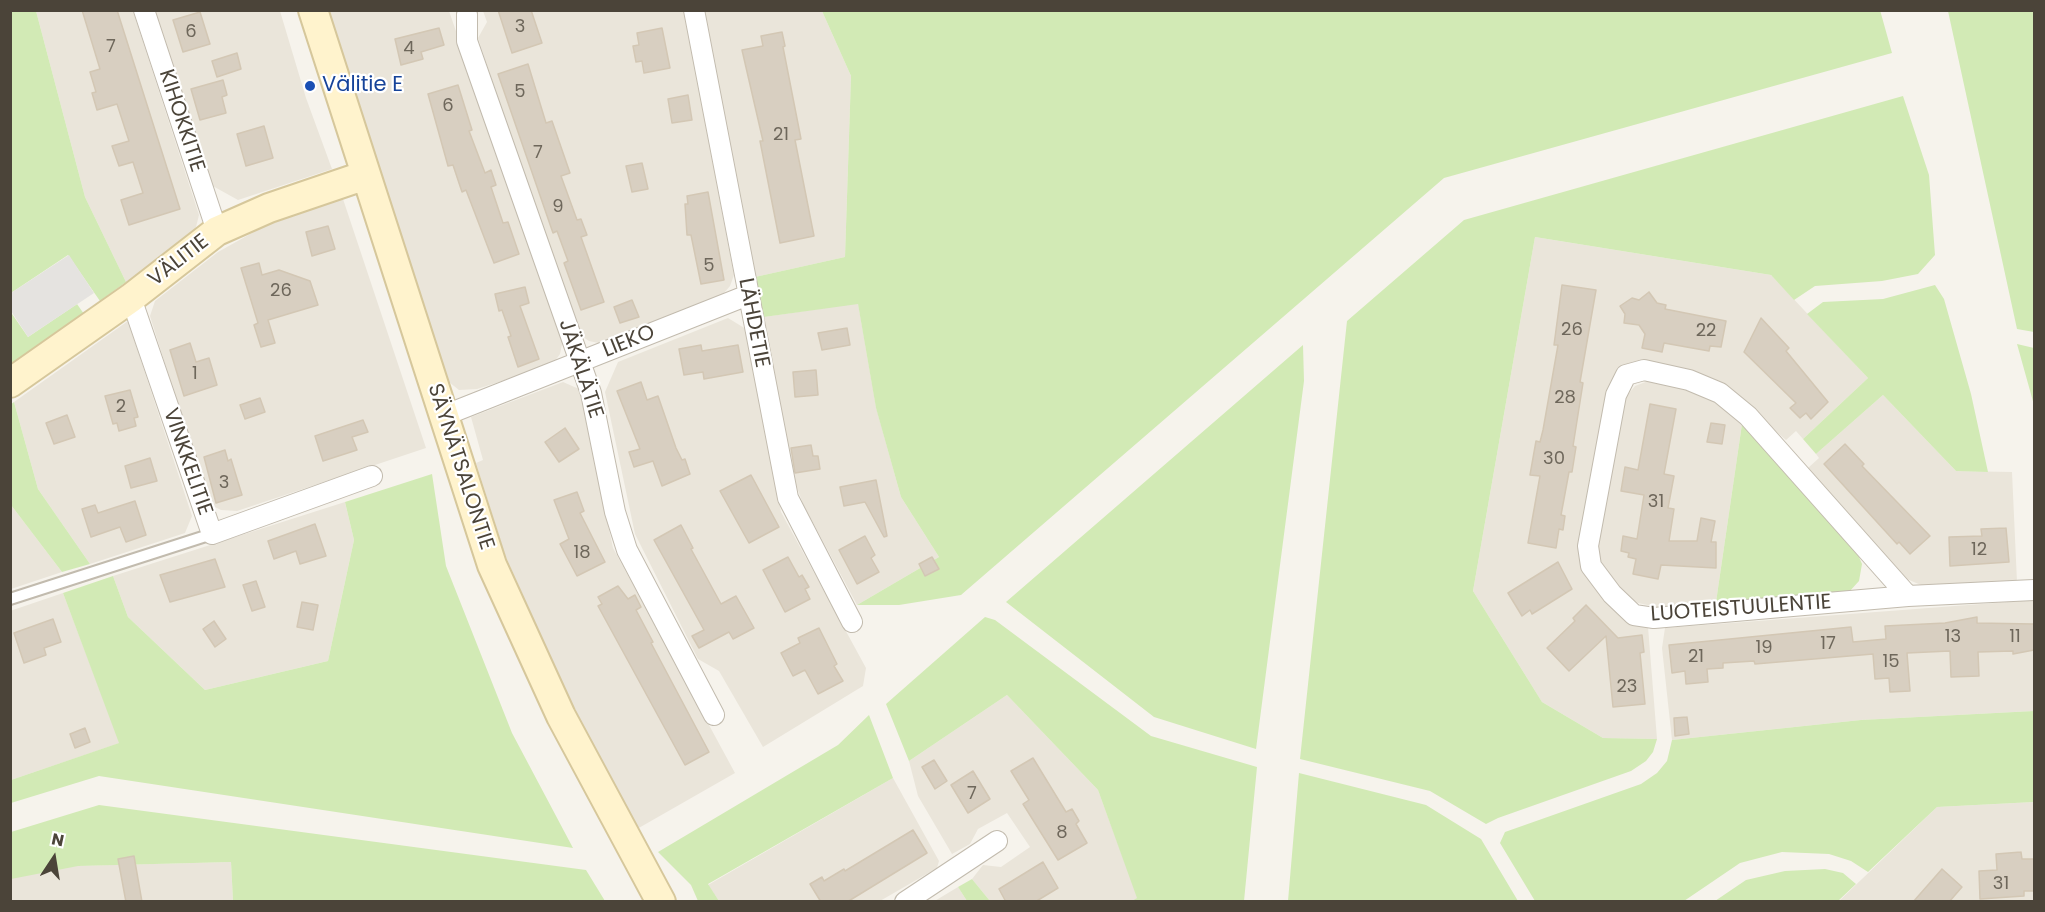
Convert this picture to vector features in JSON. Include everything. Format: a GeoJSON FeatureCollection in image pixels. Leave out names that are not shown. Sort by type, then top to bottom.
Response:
{"type":"FeatureCollection","features":[{"type":"Feature","properties":{"kind":"main road","name":"SÄYNÄTSALONTIE"},"geometry":{"type":"LineString","coordinates":[[313,10],[492,564],[561,716],[661,902]]}},
{"type":"Feature","properties":{"kind":"main road","name":"VÄLITIE"},"geometry":{"type":"LineString","coordinates":[[10,383],[131,298],[217,231],[269,208],[366,175]]}},
{"type":"Feature","properties":{"kind":"street","name":"KIHOKKITIE"},"geometry":{"type":"LineString","coordinates":[[144,10],[217,231]]}},
{"type":"Feature","properties":{"kind":"street","name":"LÄHDETIE"},"geometry":{"type":"LineString","coordinates":[[694,10],[747,295],[788,498],[852,622]]}},
{"type":"Feature","properties":{"kind":"street","name":"JÄKÄLÄTIE"},"geometry":{"type":"LineString","coordinates":[[467,14],[467,41],[591,393],[615,512],[627,550],[714,715]]}},
{"type":"Feature","properties":{"kind":"street","name":"LIEKO"},"geometry":{"type":"LineString","coordinates":[[443,416],[747,295]]}},
{"type":"Feature","properties":{"kind":"street","name":"VINKKELITIE"},"geometry":{"type":"LineString","coordinates":[[131,298],[212,534],[372,476]]}},
{"type":"Feature","properties":{"kind":"street","name":"LUOTEISTUULENTIE"},"geometry":{"type":"LineString","coordinates":[[1908,596],[1748,416],[1720,393],[1689,380],[1644,370],[1626,375],[1616,395],[1588,546],[1591,566],[1612,594],[1634,615],[1654,618],[1908,596],[2034,590]]}},
{"type":"Feature","properties":{"kind":"street"},"geometry":{"type":"LineString","coordinates":[[905,902],[997,841]]}},
{"type":"Feature","properties":{"kind":"lane"},"geometry":{"type":"LineString","coordinates":[[10,599],[212,534]]}},
{"type":"Feature","properties":{"kind":"shaded area"},"geometry":{"type":"Polygon","coordinates":[[[36,11],[133,11],[199,215],[196,227],[189,236],[126,282],[85,197],[36,11]]]}},
{"type":"Feature","properties":{"kind":"shaded area"},"geometry":{"type":"Polygon","coordinates":[[[155,11],[280,11],[306,98],[332,169],[238,200],[211,185],[155,11]]]}},
{"type":"Feature","properties":{"kind":"shaded area"},"geometry":{"type":"Polygon","coordinates":[[[328,11],[449,11],[563,340],[560,354],[552,365],[477,389],[459,390],[444,378],[328,11]]]}},
{"type":"Feature","properties":{"kind":"shaded area"},"geometry":{"type":"Polygon","coordinates":[[[483,11],[684,11],[734,275],[730,286],[718,300],[603,344],[589,341],[576,332],[478,38],[487,22],[483,11]]]}},
{"type":"Feature","properties":{"kind":"shaded area"},"geometry":{"type":"Polygon","coordinates":[[[703,11],[822,11],[851,76],[845,257],[755,277],[703,11]]]}},
{"type":"Feature","properties":{"kind":"shaded area"},"geometry":{"type":"Polygon","coordinates":[[[343,199],[426,448],[237,511],[221,510],[209,504],[150,316],[155,301],[218,252],[270,223],[343,199]]]}},
{"type":"Feature","properties":{"kind":"shaded area"},"geometry":{"type":"Polygon","coordinates":[[[1535,237],[1771,275],[1868,378],[1803,439],[1796,431],[1786,440],[1724,387],[1620,370],[1585,571],[1607,602],[1633,621],[1648,627],[1657,739],[1603,738],[1542,702],[1473,591],[1535,237]]]}},
{"type":"Feature","properties":{"kind":"shaded area"},"geometry":{"type":"Polygon","coordinates":[[[69,255],[94,293],[28,337],[11,311],[11,293],[69,255]]]}},
{"type":"Feature","properties":{"kind":"shaded area"},"geometry":{"type":"Polygon","coordinates":[[[858,303],[876,407],[901,497],[939,557],[857,605],[803,504],[792,474],[764,317],[858,303]]]}},
{"type":"Feature","properties":{"kind":"shaded area"},"geometry":{"type":"Polygon","coordinates":[[[728,318],[746,329],[781,512],[866,668],[863,686],[763,747],[719,671],[698,659],[635,534],[605,392],[618,362],[728,318]]]}},
{"type":"Feature","properties":{"kind":"shaded area"},"geometry":{"type":"Polygon","coordinates":[[[128,321],[192,516],[185,533],[90,564],[38,489],[14,402],[128,321]]]}},
{"type":"Feature","properties":{"kind":"shaded area"},"geometry":{"type":"Polygon","coordinates":[[[1648,381],[1690,390],[1718,404],[1742,424],[1716,602],[1657,607],[1638,603],[1619,591],[1600,563],[1596,544],[1625,398],[1635,386],[1648,381]]]}},
{"type":"Feature","properties":{"kind":"shaded area"},"geometry":{"type":"Polygon","coordinates":[[[563,382],[579,389],[613,548],[735,773],[637,829],[569,698],[505,555],[476,463],[483,460],[471,417],[563,382]]]}},
{"type":"Feature","properties":{"kind":"shaded area"},"geometry":{"type":"Polygon","coordinates":[[[1883,395],[1956,471],[2012,472],[2017,582],[1921,585],[1902,577],[1808,468],[1819,458],[1816,454],[1883,395]]]}},
{"type":"Feature","properties":{"kind":"shaded area"},"geometry":{"type":"Polygon","coordinates":[[[345,502],[354,540],[328,661],[205,690],[128,617],[113,576],[345,502]]]}},
{"type":"Feature","properties":{"kind":"shaded area"},"geometry":{"type":"Polygon","coordinates":[[[11,505],[62,572],[11,589],[11,505]]]}},
{"type":"Feature","properties":{"kind":"shaded area"},"geometry":{"type":"Polygon","coordinates":[[[63,593],[120,743],[11,780],[10,611],[63,593]]]}},
{"type":"Feature","properties":{"kind":"shaded area"},"geometry":{"type":"Polygon","coordinates":[[[2034,600],[2034,711],[1861,720],[1672,740],[1662,648],[1665,628],[2034,600]]]}},
{"type":"Feature","properties":{"kind":"shaded area"},"geometry":{"type":"Polygon","coordinates":[[[1007,695],[1098,790],[1138,898],[1132,902],[990,901],[972,879],[983,865],[1001,867],[1030,847],[1007,813],[978,829],[970,844],[952,854],[918,796],[909,761],[1007,695]]]}},
{"type":"Feature","properties":{"kind":"shaded area"},"geometry":{"type":"Polygon","coordinates":[[[893,778],[939,861],[937,868],[880,901],[719,901],[708,885],[893,778]]]}},
{"type":"Feature","properties":{"kind":"shaded area"},"geometry":{"type":"Polygon","coordinates":[[[2034,802],[2034,901],[1838,902],[1937,807],[2034,802]]]}},
{"type":"Feature","properties":{"kind":"shaded area"},"geometry":{"type":"Polygon","coordinates":[[[231,862],[233,901],[11,902],[11,878],[72,866],[231,862]]]}},
{"type":"Feature","properties":{"kind":"shaded area"},"geometry":{"type":"Polygon","coordinates":[[[958,887],[967,901],[933,902],[958,887]]]}},
{"type":"Feature","properties":{"kind":"green space"},"geometry":{"type":"Polygon","coordinates":[[[1880,10],[1892,53],[1444,178],[961,595],[899,605],[857,605],[939,557],[901,497],[876,408],[858,304],[764,317],[755,277],[845,257],[851,76],[822,11],[1880,10]]]}},
{"type":"Feature","properties":{"kind":"green space"},"geometry":{"type":"Polygon","coordinates":[[[11,11],[36,11],[85,197],[126,282],[100,301],[68,255],[11,293],[11,11]]]}},
{"type":"Feature","properties":{"kind":"green space"},"geometry":{"type":"Polygon","coordinates":[[[1948,11],[2034,11],[2034,332],[2017,329],[1948,11]]]}},
{"type":"Feature","properties":{"kind":"green space"},"geometry":{"type":"Polygon","coordinates":[[[1903,96],[1929,175],[1935,255],[1918,274],[1882,281],[1815,286],[1794,300],[1771,275],[1535,237],[1473,591],[1542,702],[1603,738],[1657,739],[1653,752],[1646,761],[1631,771],[1486,824],[1430,791],[1300,759],[1347,321],[1464,220],[1903,96]]]}},
{"type":"Feature","properties":{"kind":"green space"},"geometry":{"type":"Polygon","coordinates":[[[1935,285],[1944,299],[1971,394],[1988,472],[1956,471],[1883,395],[1816,454],[1803,439],[1868,378],[1807,314],[1823,302],[1883,299],[1935,285]]]}},
{"type":"Feature","properties":{"kind":"green space"},"geometry":{"type":"Polygon","coordinates":[[[77,304],[84,314],[11,365],[10,311],[28,337],[77,304]]]}},
{"type":"Feature","properties":{"kind":"green space"},"geometry":{"type":"Polygon","coordinates":[[[2017,344],[2034,348],[2034,405],[2017,344]]]}},
{"type":"Feature","properties":{"kind":"green space"},"geometry":{"type":"Polygon","coordinates":[[[1303,345],[1304,381],[1256,749],[1154,717],[1006,602],[1303,345]]]}},
{"type":"Feature","properties":{"kind":"green space"},"geometry":{"type":"Polygon","coordinates":[[[14,402],[38,489],[90,564],[62,572],[11,505],[10,405],[14,402]]]}},
{"type":"Feature","properties":{"kind":"green space"},"geometry":{"type":"Polygon","coordinates":[[[1742,424],[1856,550],[1862,564],[1859,581],[1849,592],[1716,602],[1742,424]]]}},
{"type":"Feature","properties":{"kind":"green space"},"geometry":{"type":"Polygon","coordinates":[[[432,474],[446,566],[512,733],[573,848],[99,776],[11,803],[11,780],[119,743],[63,593],[113,576],[128,617],[205,690],[328,661],[354,540],[345,502],[432,474]]]}},
{"type":"Feature","properties":{"kind":"green space"},"geometry":{"type":"Polygon","coordinates":[[[985,617],[995,620],[1151,736],[1257,767],[1244,901],[1132,901],[1137,898],[1098,790],[1007,695],[909,761],[886,704],[985,617]]]}},
{"type":"Feature","properties":{"kind":"green space"},"geometry":{"type":"Polygon","coordinates":[[[2034,711],[2034,802],[1937,807],[1868,872],[1851,861],[1829,854],[1782,852],[1740,863],[1684,901],[1535,901],[1500,843],[1505,832],[1641,784],[1657,773],[1667,761],[1672,740],[1861,720],[2034,711]]]}},
{"type":"Feature","properties":{"kind":"green space"},"geometry":{"type":"Polygon","coordinates":[[[869,715],[893,778],[708,884],[719,901],[698,901],[691,885],[658,852],[838,745],[869,715]]]}},
{"type":"Feature","properties":{"kind":"green space"},"geometry":{"type":"Polygon","coordinates":[[[1299,773],[1426,805],[1481,839],[1518,901],[1288,901],[1299,773]]]}},
{"type":"Feature","properties":{"kind":"green space"},"geometry":{"type":"Polygon","coordinates":[[[99,805],[586,870],[605,901],[233,901],[231,862],[78,866],[11,879],[11,832],[99,805]]]}},
{"type":"Feature","properties":{"kind":"green space"},"geometry":{"type":"Polygon","coordinates":[[[1825,869],[1843,873],[1856,884],[1838,901],[1715,901],[1746,880],[1785,871],[1825,869]]]}},
{"type":"Feature","properties":{"kind":"green space"},"geometry":{"type":"Polygon","coordinates":[[[972,879],[990,901],[967,901],[958,887],[972,879]]]}},
{"type":"Feature","properties":{"kind":"building"},"geometry":{"type":"Polygon","coordinates":[[[82,10],[117,10],[180,209],[129,225],[121,200],[143,193],[133,162],[119,166],[112,146],[129,141],[117,104],[97,110],[92,93],[96,92],[90,72],[100,69],[82,10]]]}},
{"type":"Feature","properties":{"kind":"building"},"geometry":{"type":"Polygon","coordinates":[[[498,10],[531,10],[542,43],[512,53],[498,10]]]}},
{"type":"Feature","properties":{"kind":"building"},"geometry":{"type":"Polygon","coordinates":[[[200,12],[210,44],[183,52],[173,20],[200,12]]]}},
{"type":"Feature","properties":{"kind":"building"},"geometry":{"type":"Polygon","coordinates":[[[439,28],[444,45],[421,52],[423,59],[401,65],[395,39],[439,28]]]}},
{"type":"Feature","properties":{"kind":"building"},"geometry":{"type":"Polygon","coordinates":[[[662,28],[670,68],[644,73],[642,61],[636,62],[633,46],[639,45],[637,33],[662,28]]]}},
{"type":"Feature","properties":{"kind":"building"},"geometry":{"type":"Polygon","coordinates":[[[782,32],[801,139],[795,140],[814,236],[780,243],[760,141],[763,141],[742,50],[763,46],[761,36],[782,32]]]}},
{"type":"Feature","properties":{"kind":"building"},"geometry":{"type":"Polygon","coordinates":[[[237,53],[241,69],[217,77],[212,61],[237,53]]]}},
{"type":"Feature","properties":{"kind":"building"},"geometry":{"type":"Polygon","coordinates":[[[528,64],[546,123],[552,121],[570,173],[561,176],[577,220],[581,219],[587,235],[581,237],[604,302],[581,310],[564,263],[568,261],[557,231],[553,233],[498,74],[528,64]]]}},
{"type":"Feature","properties":{"kind":"building"},"geometry":{"type":"Polygon","coordinates":[[[223,80],[227,95],[222,97],[226,113],[200,120],[191,89],[223,80]]]}},
{"type":"Feature","properties":{"kind":"building"},"geometry":{"type":"Polygon","coordinates":[[[458,85],[472,130],[469,131],[485,173],[491,170],[496,185],[491,187],[503,223],[508,222],[519,254],[494,263],[466,190],[462,192],[453,165],[448,166],[428,94],[458,85]]]}},
{"type":"Feature","properties":{"kind":"building"},"geometry":{"type":"Polygon","coordinates":[[[688,95],[692,120],[672,123],[668,99],[688,95]]]}},
{"type":"Feature","properties":{"kind":"building"},"geometry":{"type":"Polygon","coordinates":[[[264,126],[273,158],[246,166],[237,134],[264,126]]]}},
{"type":"Feature","properties":{"kind":"building"},"geometry":{"type":"Polygon","coordinates":[[[642,163],[648,189],[632,192],[626,166],[642,163]]]}},
{"type":"Feature","properties":{"kind":"building"},"geometry":{"type":"Polygon","coordinates":[[[708,192],[724,280],[701,284],[691,235],[687,235],[685,204],[688,204],[687,196],[708,192]]]}},
{"type":"Feature","properties":{"kind":"building"},"geometry":{"type":"Polygon","coordinates":[[[328,226],[335,249],[312,256],[306,232],[328,226]]]}},
{"type":"Feature","properties":{"kind":"building"},"geometry":{"type":"Polygon","coordinates":[[[259,263],[262,275],[279,270],[310,281],[318,305],[268,320],[275,343],[261,347],[254,325],[258,323],[241,268],[259,263]]]}},
{"type":"Feature","properties":{"kind":"building"},"geometry":{"type":"Polygon","coordinates":[[[1562,285],[1596,290],[1580,382],[1583,383],[1573,446],[1576,447],[1561,515],[1565,516],[1563,530],[1559,529],[1556,548],[1528,543],[1540,476],[1530,475],[1536,441],[1540,442],[1543,430],[1558,345],[1554,345],[1562,285]]]}},
{"type":"Feature","properties":{"kind":"building"},"geometry":{"type":"Polygon","coordinates":[[[525,287],[529,303],[520,306],[539,359],[518,367],[508,337],[511,336],[502,310],[499,311],[495,294],[525,287]]]}},
{"type":"Feature","properties":{"kind":"building"},"geometry":{"type":"Polygon","coordinates":[[[1649,292],[1657,303],[1666,305],[1665,309],[1726,321],[1721,347],[1710,346],[1709,351],[1664,343],[1662,352],[1642,348],[1645,334],[1639,325],[1624,323],[1625,314],[1620,306],[1632,298],[1639,300],[1649,292]]]}},
{"type":"Feature","properties":{"kind":"building"},"geometry":{"type":"Polygon","coordinates":[[[632,300],[639,317],[620,323],[614,307],[632,300]]]}},
{"type":"Feature","properties":{"kind":"building"},"geometry":{"type":"Polygon","coordinates":[[[1761,318],[1789,348],[1786,351],[1828,402],[1811,419],[1806,413],[1800,418],[1790,408],[1796,403],[1744,352],[1761,318]]]}},
{"type":"Feature","properties":{"kind":"building"},"geometry":{"type":"Polygon","coordinates":[[[847,328],[850,345],[822,350],[818,333],[847,328]]]}},
{"type":"Feature","properties":{"kind":"building"},"geometry":{"type":"Polygon","coordinates":[[[190,343],[196,362],[209,358],[217,385],[184,396],[170,350],[190,343]]]}},
{"type":"Feature","properties":{"kind":"building"},"geometry":{"type":"Polygon","coordinates":[[[701,345],[702,351],[738,345],[743,372],[704,379],[703,372],[684,375],[679,349],[701,345]]]}},
{"type":"Feature","properties":{"kind":"building"},"geometry":{"type":"Polygon","coordinates":[[[816,370],[818,395],[795,397],[793,372],[816,370]]]}},
{"type":"Feature","properties":{"kind":"building"},"geometry":{"type":"Polygon","coordinates":[[[641,382],[647,400],[658,396],[676,448],[682,460],[685,459],[690,474],[662,486],[653,461],[634,467],[629,452],[640,449],[617,391],[641,382]]]}},
{"type":"Feature","properties":{"kind":"building"},"geometry":{"type":"Polygon","coordinates":[[[130,390],[138,417],[134,418],[136,426],[119,431],[117,423],[113,424],[105,396],[130,390]]]}},
{"type":"Feature","properties":{"kind":"building"},"geometry":{"type":"Polygon","coordinates":[[[260,398],[265,412],[245,419],[240,405],[260,398]]]}},
{"type":"Feature","properties":{"kind":"building"},"geometry":{"type":"Polygon","coordinates":[[[1650,404],[1676,409],[1664,474],[1674,476],[1668,508],[1674,509],[1669,541],[1697,541],[1701,518],[1715,521],[1711,542],[1716,542],[1716,568],[1661,565],[1658,579],[1633,574],[1636,559],[1628,557],[1629,553],[1621,551],[1623,536],[1637,539],[1644,495],[1621,491],[1625,467],[1638,470],[1650,404]]]}},
{"type":"Feature","properties":{"kind":"building"},"geometry":{"type":"Polygon","coordinates":[[[67,415],[75,437],[54,444],[46,423],[67,415]]]}},
{"type":"Feature","properties":{"kind":"building"},"geometry":{"type":"Polygon","coordinates":[[[363,420],[368,432],[352,437],[357,450],[323,461],[315,436],[363,420]]]}},
{"type":"Feature","properties":{"kind":"building"},"geometry":{"type":"Polygon","coordinates":[[[1711,423],[1725,425],[1722,444],[1707,442],[1711,423]]]}},
{"type":"Feature","properties":{"kind":"building"},"geometry":{"type":"Polygon","coordinates":[[[565,428],[579,449],[559,462],[545,442],[565,428]]]}},
{"type":"Feature","properties":{"kind":"building"},"geometry":{"type":"Polygon","coordinates":[[[1845,444],[1864,464],[1862,466],[1930,536],[1910,554],[1899,542],[1897,544],[1824,464],[1845,444]]]}},
{"type":"Feature","properties":{"kind":"building"},"geometry":{"type":"Polygon","coordinates":[[[811,445],[813,456],[818,456],[820,469],[795,473],[791,448],[811,445]]]}},
{"type":"Feature","properties":{"kind":"building"},"geometry":{"type":"Polygon","coordinates":[[[225,450],[228,461],[231,459],[242,495],[216,503],[204,457],[225,450]]]}},
{"type":"Feature","properties":{"kind":"building"},"geometry":{"type":"Polygon","coordinates":[[[150,458],[157,481],[131,488],[125,466],[150,458]]]}},
{"type":"Feature","properties":{"kind":"building"},"geometry":{"type":"Polygon","coordinates":[[[751,475],[779,527],[749,543],[720,491],[751,475]]]}},
{"type":"Feature","properties":{"kind":"building"},"geometry":{"type":"Polygon","coordinates":[[[876,480],[887,536],[884,537],[865,502],[844,506],[840,487],[876,480]]]}},
{"type":"Feature","properties":{"kind":"building"},"geometry":{"type":"Polygon","coordinates":[[[577,492],[584,511],[580,513],[605,562],[577,576],[560,544],[569,539],[554,500],[577,492]]]}},
{"type":"Feature","properties":{"kind":"building"},"geometry":{"type":"Polygon","coordinates":[[[135,501],[146,535],[126,542],[120,527],[91,537],[82,509],[95,505],[98,513],[135,501]]]}},
{"type":"Feature","properties":{"kind":"building"},"geometry":{"type":"Polygon","coordinates":[[[315,524],[326,556],[300,564],[296,551],[274,559],[268,541],[315,524]]]}},
{"type":"Feature","properties":{"kind":"building"},"geometry":{"type":"Polygon","coordinates":[[[681,525],[693,548],[691,549],[721,604],[736,596],[754,628],[733,639],[729,632],[699,648],[692,636],[704,630],[654,540],[681,525]]]}},
{"type":"Feature","properties":{"kind":"building"},"geometry":{"type":"Polygon","coordinates":[[[2006,528],[2009,562],[1950,566],[1949,537],[1982,536],[1981,529],[2006,528]]]}},
{"type":"Feature","properties":{"kind":"building"},"geometry":{"type":"Polygon","coordinates":[[[865,536],[875,555],[871,558],[879,572],[857,584],[839,550],[865,536]]]}},
{"type":"Feature","properties":{"kind":"building"},"geometry":{"type":"Polygon","coordinates":[[[788,557],[799,577],[802,575],[809,587],[805,589],[810,599],[785,612],[763,570],[788,557]]]}},
{"type":"Feature","properties":{"kind":"building"},"geometry":{"type":"Polygon","coordinates":[[[932,557],[939,569],[925,576],[919,564],[932,557]]]}},
{"type":"Feature","properties":{"kind":"building"},"geometry":{"type":"Polygon","coordinates":[[[215,559],[225,587],[170,602],[160,575],[215,559]]]}},
{"type":"Feature","properties":{"kind":"building"},"geometry":{"type":"Polygon","coordinates":[[[1558,562],[1572,589],[1532,614],[1530,610],[1522,616],[1508,593],[1558,562]]]}},
{"type":"Feature","properties":{"kind":"building"},"geometry":{"type":"Polygon","coordinates":[[[256,581],[265,607],[252,611],[243,585],[256,581]]]}},
{"type":"Feature","properties":{"kind":"building"},"geometry":{"type":"Polygon","coordinates":[[[618,586],[628,599],[635,595],[641,607],[636,610],[653,642],[651,643],[709,752],[685,765],[598,606],[602,604],[598,597],[618,586]]]}},
{"type":"Feature","properties":{"kind":"building"},"geometry":{"type":"Polygon","coordinates":[[[302,602],[318,605],[313,630],[297,627],[302,602]]]}},
{"type":"Feature","properties":{"kind":"building"},"geometry":{"type":"Polygon","coordinates":[[[1586,605],[1618,638],[1642,635],[1644,652],[1640,653],[1645,704],[1613,707],[1606,636],[1569,671],[1547,648],[1575,621],[1573,618],[1586,605]]]}},
{"type":"Feature","properties":{"kind":"building"},"geometry":{"type":"Polygon","coordinates":[[[1977,617],[1977,623],[2034,624],[2034,650],[2013,654],[2013,651],[1978,652],[1979,676],[1951,677],[1950,651],[1907,653],[1910,691],[1890,692],[1889,678],[1875,679],[1873,654],[1755,664],[1754,661],[1723,663],[1723,668],[1707,669],[1708,682],[1686,684],[1685,671],[1672,673],[1669,645],[1851,627],[1853,642],[1886,639],[1885,626],[1945,623],[1977,617]]]}},
{"type":"Feature","properties":{"kind":"building"},"geometry":{"type":"Polygon","coordinates":[[[53,619],[61,642],[44,648],[46,655],[24,663],[14,633],[53,619]]]}},
{"type":"Feature","properties":{"kind":"building"},"geometry":{"type":"Polygon","coordinates":[[[214,621],[226,639],[215,647],[203,629],[214,621]]]}},
{"type":"Feature","properties":{"kind":"building"},"geometry":{"type":"Polygon","coordinates":[[[819,628],[837,664],[834,666],[843,681],[818,694],[805,670],[793,676],[781,653],[800,643],[798,638],[819,628]]]}},
{"type":"Feature","properties":{"kind":"building"},"geometry":{"type":"Polygon","coordinates":[[[1687,717],[1689,734],[1675,736],[1674,718],[1687,717]]]}},
{"type":"Feature","properties":{"kind":"building"},"geometry":{"type":"Polygon","coordinates":[[[85,728],[90,742],[75,748],[70,734],[85,728]]]}},
{"type":"Feature","properties":{"kind":"building"},"geometry":{"type":"Polygon","coordinates":[[[1033,758],[1066,812],[1072,809],[1079,821],[1076,824],[1087,843],[1058,860],[1023,804],[1029,800],[1011,771],[1033,758]]]}},
{"type":"Feature","properties":{"kind":"building"},"geometry":{"type":"Polygon","coordinates":[[[934,760],[947,781],[935,789],[922,767],[934,760]]]}},
{"type":"Feature","properties":{"kind":"building"},"geometry":{"type":"Polygon","coordinates":[[[973,771],[990,799],[968,813],[951,785],[973,771]]]}},
{"type":"Feature","properties":{"kind":"building"},"geometry":{"type":"Polygon","coordinates":[[[913,830],[927,853],[847,902],[821,902],[810,884],[822,877],[824,881],[844,869],[845,871],[913,830]]]}},
{"type":"Feature","properties":{"kind":"building"},"geometry":{"type":"Polygon","coordinates":[[[2021,852],[2022,859],[2034,859],[2034,891],[2024,891],[2024,896],[1980,899],[1979,871],[1997,870],[1996,854],[2021,852]]]}},
{"type":"Feature","properties":{"kind":"building"},"geometry":{"type":"Polygon","coordinates":[[[134,856],[142,902],[126,902],[118,859],[134,856]]]}},
{"type":"Feature","properties":{"kind":"building"},"geometry":{"type":"Polygon","coordinates":[[[1043,862],[1058,888],[1035,902],[1006,902],[999,889],[1043,862]]]}},
{"type":"Feature","properties":{"kind":"building"},"geometry":{"type":"Polygon","coordinates":[[[1942,869],[1962,887],[1949,902],[1913,902],[1942,869]]]}},
{"type":"Feature","properties":{"kind":"place","name":"Välitie E"},"geometry":{"type":"Point","coordinates":[310,86]}}]}
